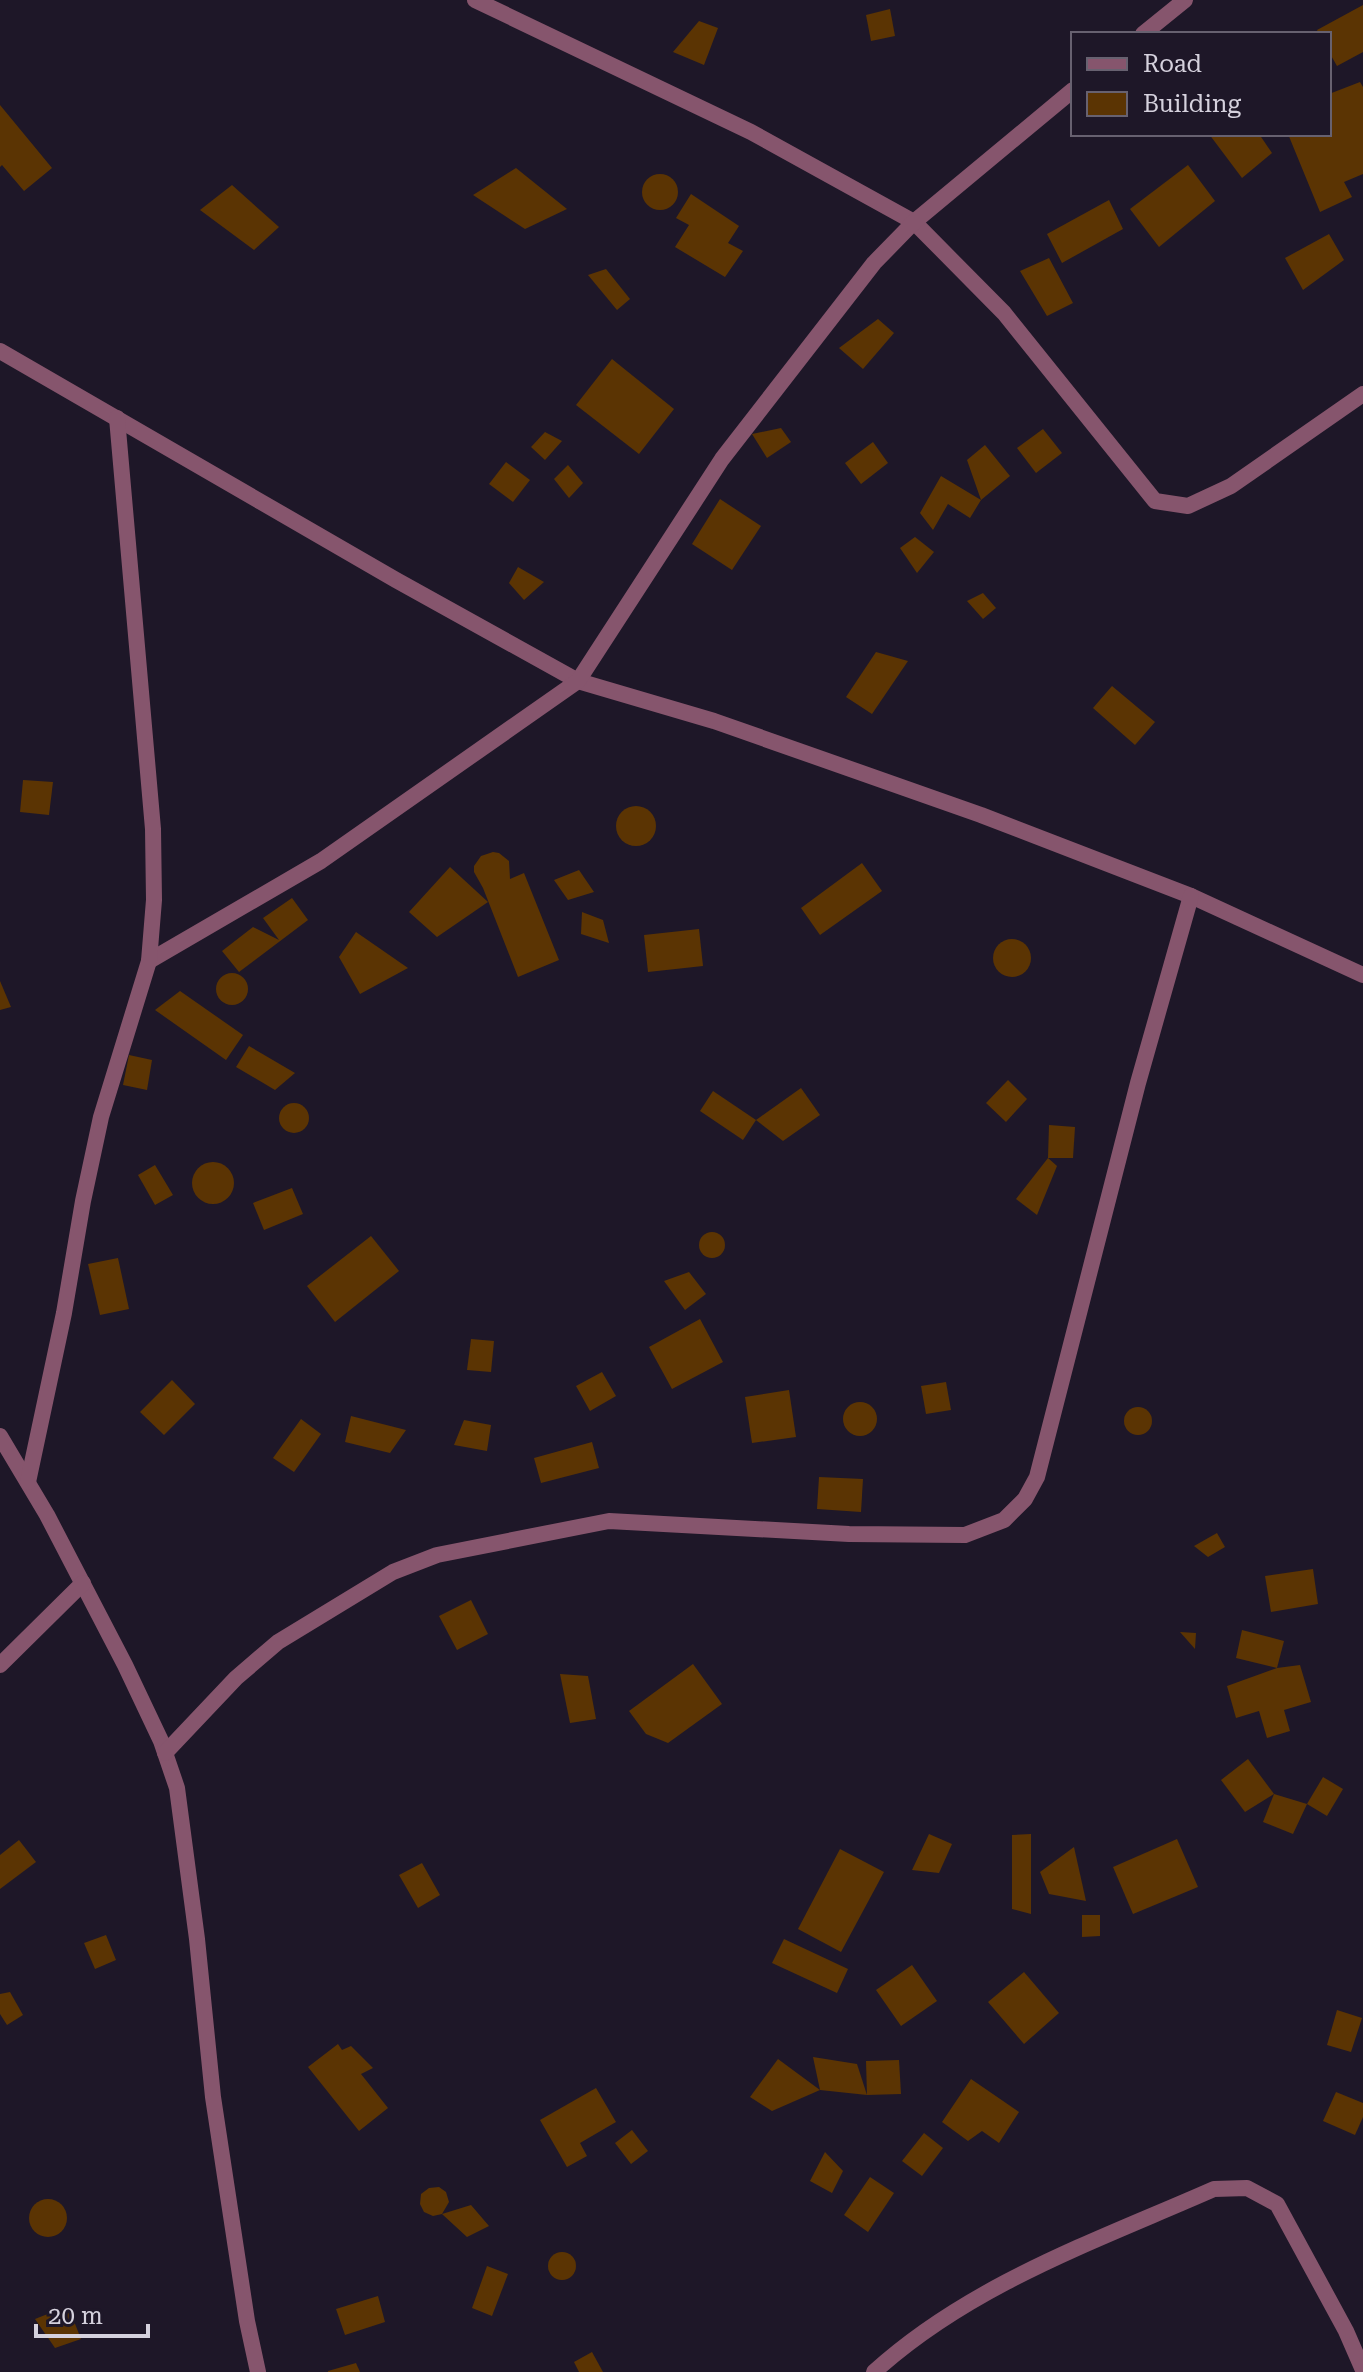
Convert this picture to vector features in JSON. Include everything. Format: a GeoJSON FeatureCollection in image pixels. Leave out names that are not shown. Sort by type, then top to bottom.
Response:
{"type":"FeatureCollection","features":[{"type":"Feature","properties":{"kind":"street"},"geometry":{"type":"LineString","coordinates":[[475,0],[751,132],[914,222],[1004,313],[1155,501],[1188,506],[1231,486],[1363,394]]}},
{"type":"Feature","properties":{"kind":"street"},"geometry":{"type":"LineString","coordinates":[[1145,32],[1185,0]]}},
{"type":"Feature","properties":{"kind":"street"},"geometry":{"type":"LineString","coordinates":[[149,961],[321,861],[578,681],[722,459],[874,263],[914,222],[1071,92]]}},
{"type":"Feature","properties":{"kind":"street"},"geometry":{"type":"LineString","coordinates":[[0,351],[396,580],[578,681],[759,736],[981,815],[1191,896],[1363,975]]}},
{"type":"Feature","properties":{"kind":"street"},"geometry":{"type":"LineString","coordinates":[[28,1482],[101,1117],[149,961],[154,900],[153,829],[117,418]]}},
{"type":"Feature","properties":{"kind":"street"},"geometry":{"type":"LineString","coordinates":[[165,1753],[236,1678],[278,1642],[393,1572],[437,1555],[609,1521],[849,1534],[965,1535],[1004,1520],[1025,1499],[1037,1477],[1138,1083],[1191,896]]}},
{"type":"Feature","properties":{"kind":"street"},"geometry":{"type":"LineString","coordinates":[[0,1436],[28,1482],[125,1665],[165,1753],[177,1788],[213,2097],[247,2321],[258,2372]]}},
{"type":"Feature","properties":{"kind":"street"},"geometry":{"type":"LineString","coordinates":[[0,1665],[83,1583]]}},
{"type":"Feature","properties":{"kind":"street"},"geometry":{"type":"LineString","coordinates":[[874,2372],[949,2313],[986,2291],[1214,2189],[1247,2188],[1277,2204],[1346,2331],[1363,2370]]}},
{"type":"Feature","properties":{"kind":"building"},"geometry":{"type":"Polygon","coordinates":[[[1363,5],[1363,52],[1337,66],[1331,56],[1331,32],[1317,30],[1363,5]]]}},
{"type":"Feature","properties":{"kind":"building"},"geometry":{"type":"Polygon","coordinates":[[[890,9],[895,36],[871,41],[866,15],[890,9]]]}},
{"type":"Feature","properties":{"kind":"building"},"geometry":{"type":"Polygon","coordinates":[[[699,21],[718,28],[704,65],[673,52],[699,21]]]}},
{"type":"Feature","properties":{"kind":"building"},"geometry":{"type":"Polygon","coordinates":[[[1360,82],[1363,87],[1363,174],[1344,182],[1352,197],[1320,212],[1289,136],[1331,136],[1331,93],[1360,82]]]}},
{"type":"Feature","properties":{"kind":"building"},"geometry":{"type":"Polygon","coordinates":[[[0,105],[52,168],[24,191],[2,165],[0,167],[0,105]]]}},
{"type":"Feature","properties":{"kind":"building"},"geometry":{"type":"Polygon","coordinates":[[[1210,136],[1260,136],[1272,153],[1242,178],[1210,136]]]}},
{"type":"Feature","properties":{"kind":"building"},"geometry":{"type":"Polygon","coordinates":[[[1188,165],[1215,201],[1159,247],[1130,209],[1188,165]]]}},
{"type":"Feature","properties":{"kind":"building"},"geometry":{"type":"Polygon","coordinates":[[[516,168],[567,209],[525,229],[473,195],[516,168]]]}},
{"type":"Feature","properties":{"kind":"building"},"geometry":{"type":"Polygon","coordinates":[[[660,174],[673,179],[678,192],[673,205],[660,210],[647,205],[642,192],[647,179],[660,174]]]}},
{"type":"Feature","properties":{"kind":"building"},"geometry":{"type":"Polygon","coordinates":[[[232,185],[279,227],[254,250],[200,210],[232,185]]]}},
{"type":"Feature","properties":{"kind":"building"},"geometry":{"type":"Polygon","coordinates":[[[691,194],[739,226],[728,243],[743,251],[725,277],[675,247],[689,225],[676,218],[691,194]]]}},
{"type":"Feature","properties":{"kind":"building"},"geometry":{"type":"Polygon","coordinates":[[[1109,200],[1123,229],[1062,263],[1047,234],[1109,200]]]}},
{"type":"Feature","properties":{"kind":"building"},"geometry":{"type":"Polygon","coordinates":[[[1329,234],[1344,260],[1303,290],[1285,258],[1329,234]]]}},
{"type":"Feature","properties":{"kind":"building"},"geometry":{"type":"Polygon","coordinates":[[[1049,258],[1073,303],[1047,316],[1020,271],[1049,258]]]}},
{"type":"Feature","properties":{"kind":"building"},"geometry":{"type":"Polygon","coordinates":[[[606,269],[630,299],[617,310],[588,275],[606,269]]]}},
{"type":"Feature","properties":{"kind":"building"},"geometry":{"type":"Polygon","coordinates":[[[878,319],[894,333],[863,369],[839,348],[878,319]]]}},
{"type":"Feature","properties":{"kind":"building"},"geometry":{"type":"Polygon","coordinates":[[[612,359],[674,409],[639,454],[576,405],[612,359]]]}},
{"type":"Feature","properties":{"kind":"building"},"geometry":{"type":"Polygon","coordinates":[[[781,428],[791,442],[767,458],[752,434],[781,428]]]}},
{"type":"Feature","properties":{"kind":"building"},"geometry":{"type":"Polygon","coordinates":[[[1043,429],[1062,453],[1036,473],[1017,448],[1043,429]]]}},
{"type":"Feature","properties":{"kind":"building"},"geometry":{"type":"Polygon","coordinates":[[[545,432],[562,441],[545,460],[531,447],[545,432]]]}},
{"type":"Feature","properties":{"kind":"building"},"geometry":{"type":"Polygon","coordinates":[[[873,442],[888,463],[861,484],[845,463],[873,442]]]}},
{"type":"Feature","properties":{"kind":"building"},"geometry":{"type":"Polygon","coordinates":[[[985,445],[1010,476],[981,500],[967,460],[985,445]]]}},
{"type":"Feature","properties":{"kind":"building"},"geometry":{"type":"Polygon","coordinates":[[[506,462],[530,480],[513,502],[489,484],[506,462]]]}},
{"type":"Feature","properties":{"kind":"building"},"geometry":{"type":"Polygon","coordinates":[[[568,465],[583,483],[569,498],[554,479],[568,465]]]}},
{"type":"Feature","properties":{"kind":"building"},"geometry":{"type":"Polygon","coordinates":[[[941,476],[981,500],[970,518],[948,504],[933,530],[920,513],[941,476]]]}},
{"type":"Feature","properties":{"kind":"building"},"geometry":{"type":"Polygon","coordinates":[[[720,499],[761,526],[732,570],[692,544],[720,499]]]}},
{"type":"Feature","properties":{"kind":"building"},"geometry":{"type":"Polygon","coordinates":[[[915,537],[934,552],[917,573],[900,548],[915,537]]]}},
{"type":"Feature","properties":{"kind":"building"},"geometry":{"type":"Polygon","coordinates":[[[518,567],[544,582],[524,600],[509,583],[518,567]]]}},
{"type":"Feature","properties":{"kind":"building"},"geometry":{"type":"Polygon","coordinates":[[[983,593],[996,608],[983,619],[967,601],[983,593]]]}},
{"type":"Feature","properties":{"kind":"building"},"geometry":{"type":"Polygon","coordinates":[[[876,652],[908,661],[872,714],[846,697],[876,652]]]}},
{"type":"Feature","properties":{"kind":"building"},"geometry":{"type":"Polygon","coordinates":[[[1112,686],[1155,722],[1135,745],[1093,708],[1112,686]]]}},
{"type":"Feature","properties":{"kind":"building"},"geometry":{"type":"Polygon","coordinates":[[[23,780],[53,782],[49,815],[20,812],[23,780]]]}},
{"type":"Feature","properties":{"kind":"building"},"geometry":{"type":"Polygon","coordinates":[[[636,806],[650,812],[656,826],[650,840],[636,846],[622,840],[616,826],[622,812],[636,806]]]}},
{"type":"Feature","properties":{"kind":"building"},"geometry":{"type":"Polygon","coordinates":[[[493,852],[509,861],[510,879],[524,873],[559,960],[518,977],[474,872],[474,866],[481,856],[493,852]]]}},
{"type":"Feature","properties":{"kind":"building"},"geometry":{"type":"Polygon","coordinates":[[[862,863],[882,891],[820,935],[801,908],[862,863]]]}},
{"type":"Feature","properties":{"kind":"building"},"geometry":{"type":"Polygon","coordinates":[[[450,867],[488,902],[437,937],[409,912],[450,867]]]}},
{"type":"Feature","properties":{"kind":"building"},"geometry":{"type":"Polygon","coordinates":[[[579,870],[594,892],[568,900],[554,880],[579,870]]]}},
{"type":"Feature","properties":{"kind":"building"},"geometry":{"type":"Polygon","coordinates":[[[292,898],[308,920],[239,972],[222,951],[253,927],[279,940],[263,918],[292,898]]]}},
{"type":"Feature","properties":{"kind":"building"},"geometry":{"type":"Polygon","coordinates":[[[582,912],[603,920],[609,943],[581,934],[582,912]]]}},
{"type":"Feature","properties":{"kind":"building"},"geometry":{"type":"Polygon","coordinates":[[[699,929],[703,966],[648,972],[644,935],[699,929]]]}},
{"type":"Feature","properties":{"kind":"building"},"geometry":{"type":"Polygon","coordinates":[[[356,932],[408,968],[360,994],[339,957],[356,932]]]}},
{"type":"Feature","properties":{"kind":"building"},"geometry":{"type":"Polygon","coordinates":[[[1012,939],[1025,945],[1031,958],[1025,971],[1012,977],[999,971],[993,958],[999,945],[1012,939]]]}},
{"type":"Feature","properties":{"kind":"building"},"geometry":{"type":"Polygon","coordinates":[[[232,973],[243,978],[248,989],[243,1000],[232,1005],[221,1000],[216,989],[221,978],[232,973]]]}},
{"type":"Feature","properties":{"kind":"building"},"geometry":{"type":"Polygon","coordinates":[[[0,981],[11,1007],[0,1010],[0,981]]]}},
{"type":"Feature","properties":{"kind":"building"},"geometry":{"type":"Polygon","coordinates":[[[180,991],[243,1035],[226,1060],[155,1010],[180,991]]]}},
{"type":"Feature","properties":{"kind":"building"},"geometry":{"type":"Polygon","coordinates":[[[249,1046],[295,1073],[275,1090],[236,1067],[249,1046]]]}},
{"type":"Feature","properties":{"kind":"building"},"geometry":{"type":"Polygon","coordinates":[[[129,1055],[152,1060],[147,1090],[123,1085],[129,1055]]]}},
{"type":"Feature","properties":{"kind":"building"},"geometry":{"type":"Polygon","coordinates":[[[1008,1080],[1027,1099],[1006,1122],[986,1103],[1008,1080]]]}},
{"type":"Feature","properties":{"kind":"building"},"geometry":{"type":"Polygon","coordinates":[[[801,1088],[820,1115],[783,1141],[756,1120],[801,1088]]]}},
{"type":"Feature","properties":{"kind":"building"},"geometry":{"type":"Polygon","coordinates":[[[713,1091],[756,1120],[743,1140],[700,1111],[713,1091]]]}},
{"type":"Feature","properties":{"kind":"building"},"geometry":{"type":"Polygon","coordinates":[[[294,1103],[305,1107],[309,1118],[305,1129],[294,1133],[283,1129],[279,1118],[283,1107],[294,1103]]]}},
{"type":"Feature","properties":{"kind":"building"},"geometry":{"type":"Polygon","coordinates":[[[1049,1125],[1075,1127],[1073,1158],[1048,1158],[1049,1125]]]}},
{"type":"Feature","properties":{"kind":"building"},"geometry":{"type":"Polygon","coordinates":[[[1048,1158],[1057,1166],[1037,1215],[1016,1199],[1048,1158]]]}},
{"type":"Feature","properties":{"kind":"building"},"geometry":{"type":"Polygon","coordinates":[[[213,1162],[228,1168],[234,1183],[228,1198],[213,1204],[198,1198],[192,1183],[198,1168],[213,1162]]]}},
{"type":"Feature","properties":{"kind":"building"},"geometry":{"type":"Polygon","coordinates":[[[155,1165],[173,1195],[155,1205],[138,1175],[155,1165]]]}},
{"type":"Feature","properties":{"kind":"building"},"geometry":{"type":"Polygon","coordinates":[[[292,1188],[303,1214],[264,1230],[253,1203],[292,1188]]]}},
{"type":"Feature","properties":{"kind":"building"},"geometry":{"type":"Polygon","coordinates":[[[712,1232],[721,1236],[725,1245],[721,1254],[712,1258],[703,1254],[699,1245],[703,1236],[712,1232]]]}},
{"type":"Feature","properties":{"kind":"building"},"geometry":{"type":"Polygon","coordinates":[[[371,1236],[399,1271],[335,1322],[307,1286],[371,1236]]]}},
{"type":"Feature","properties":{"kind":"building"},"geometry":{"type":"Polygon","coordinates":[[[118,1258],[129,1309],[100,1315],[88,1264],[118,1258]]]}},
{"type":"Feature","properties":{"kind":"building"},"geometry":{"type":"Polygon","coordinates":[[[689,1272],[706,1294],[685,1310],[664,1281],[689,1272]]]}},
{"type":"Feature","properties":{"kind":"building"},"geometry":{"type":"Polygon","coordinates":[[[700,1319],[723,1362],[672,1389],[649,1347],[700,1319]]]}},
{"type":"Feature","properties":{"kind":"building"},"geometry":{"type":"Polygon","coordinates":[[[471,1339],[494,1341],[491,1372],[467,1370],[471,1339]]]}},
{"type":"Feature","properties":{"kind":"building"},"geometry":{"type":"Polygon","coordinates":[[[602,1372],[616,1396],[590,1411],[576,1386],[602,1372]]]}},
{"type":"Feature","properties":{"kind":"building"},"geometry":{"type":"Polygon","coordinates":[[[172,1380],[195,1404],[164,1435],[140,1412],[172,1380]]]}},
{"type":"Feature","properties":{"kind":"building"},"geometry":{"type":"Polygon","coordinates":[[[946,1382],[951,1410],[926,1414],[921,1386],[946,1382]]]}},
{"type":"Feature","properties":{"kind":"building"},"geometry":{"type":"Polygon","coordinates":[[[789,1390],[796,1437],[752,1443],[745,1397],[789,1390]]]}},
{"type":"Feature","properties":{"kind":"building"},"geometry":{"type":"Polygon","coordinates":[[[860,1402],[872,1407],[877,1419],[872,1431],[860,1436],[848,1431],[843,1419],[848,1407],[860,1402]]]}},
{"type":"Feature","properties":{"kind":"building"},"geometry":{"type":"Polygon","coordinates":[[[1138,1407],[1148,1411],[1152,1421],[1148,1431],[1138,1435],[1128,1431],[1124,1421],[1128,1411],[1138,1407]]]}},
{"type":"Feature","properties":{"kind":"building"},"geometry":{"type":"Polygon","coordinates":[[[351,1416],[406,1430],[390,1453],[345,1442],[351,1416]]]}},
{"type":"Feature","properties":{"kind":"building"},"geometry":{"type":"Polygon","coordinates":[[[301,1419],[321,1434],[294,1472],[273,1458],[301,1419]]]}},
{"type":"Feature","properties":{"kind":"building"},"geometry":{"type":"Polygon","coordinates":[[[464,1420],[491,1425],[487,1451],[454,1445],[464,1420]]]}},
{"type":"Feature","properties":{"kind":"building"},"geometry":{"type":"Polygon","coordinates":[[[592,1442],[599,1468],[541,1483],[534,1458],[592,1442]]]}},
{"type":"Feature","properties":{"kind":"building"},"geometry":{"type":"Polygon","coordinates":[[[819,1477],[863,1479],[861,1512],[817,1509],[819,1477]]]}},
{"type":"Feature","properties":{"kind":"building"},"geometry":{"type":"Polygon","coordinates":[[[1217,1533],[1225,1547],[1208,1557],[1194,1546],[1217,1533]]]}},
{"type":"Feature","properties":{"kind":"building"},"geometry":{"type":"Polygon","coordinates":[[[1313,1569],[1318,1604],[1271,1612],[1265,1576],[1313,1569]]]}},
{"type":"Feature","properties":{"kind":"building"},"geometry":{"type":"Polygon","coordinates":[[[471,1600],[488,1634],[457,1650],[439,1616],[471,1600]]]}},
{"type":"Feature","properties":{"kind":"building"},"geometry":{"type":"Polygon","coordinates":[[[1242,1630],[1284,1641],[1277,1668],[1236,1658],[1242,1630]]]}},
{"type":"Feature","properties":{"kind":"building"},"geometry":{"type":"Polygon","coordinates":[[[1180,1632],[1196,1633],[1195,1649],[1180,1632]]]}},
{"type":"Feature","properties":{"kind":"building"},"geometry":{"type":"Polygon","coordinates":[[[693,1664],[722,1704],[668,1743],[646,1734],[629,1711],[693,1664]]]}},
{"type":"Feature","properties":{"kind":"building"},"geometry":{"type":"Polygon","coordinates":[[[1300,1665],[1311,1702],[1284,1710],[1290,1731],[1267,1738],[1259,1711],[1236,1718],[1227,1686],[1277,1668],[1300,1665]]]}},
{"type":"Feature","properties":{"kind":"building"},"geometry":{"type":"Polygon","coordinates":[[[560,1674],[588,1676],[596,1719],[570,1723],[560,1674]]]}},
{"type":"Feature","properties":{"kind":"building"},"geometry":{"type":"Polygon","coordinates":[[[1248,1759],[1274,1794],[1245,1812],[1221,1780],[1248,1759]]]}},
{"type":"Feature","properties":{"kind":"building"},"geometry":{"type":"Polygon","coordinates":[[[1323,1777],[1343,1789],[1327,1816],[1307,1804],[1323,1777]]]}},
{"type":"Feature","properties":{"kind":"building"},"geometry":{"type":"Polygon","coordinates":[[[1274,1794],[1307,1804],[1293,1834],[1263,1822],[1274,1794]]]}},
{"type":"Feature","properties":{"kind":"building"},"geometry":{"type":"Polygon","coordinates":[[[929,1834],[952,1844],[939,1873],[912,1870],[929,1834]]]}},
{"type":"Feature","properties":{"kind":"building"},"geometry":{"type":"Polygon","coordinates":[[[1031,1834],[1031,1914],[1012,1909],[1012,1835],[1031,1834]]]}},
{"type":"Feature","properties":{"kind":"building"},"geometry":{"type":"Polygon","coordinates":[[[1177,1839],[1198,1887],[1133,1914],[1113,1867],[1177,1839]]]}},
{"type":"Feature","properties":{"kind":"building"},"geometry":{"type":"Polygon","coordinates":[[[19,1840],[36,1862],[0,1889],[0,1855],[19,1840]]]}},
{"type":"Feature","properties":{"kind":"building"},"geometry":{"type":"Polygon","coordinates":[[[1074,1847],[1086,1901],[1049,1894],[1040,1872],[1074,1847]]]}},
{"type":"Feature","properties":{"kind":"building"},"geometry":{"type":"Polygon","coordinates":[[[840,1849],[884,1872],[841,1952],[798,1929],[840,1849]]]}},
{"type":"Feature","properties":{"kind":"building"},"geometry":{"type":"Polygon","coordinates":[[[422,1863],[440,1895],[418,1908],[399,1875],[422,1863]]]}},
{"type":"Feature","properties":{"kind":"building"},"geometry":{"type":"Polygon","coordinates":[[[1082,1915],[1100,1915],[1100,1936],[1082,1937],[1082,1915]]]}},
{"type":"Feature","properties":{"kind":"building"},"geometry":{"type":"Polygon","coordinates":[[[106,1935],[116,1960],[95,1969],[84,1943],[106,1935]]]}},
{"type":"Feature","properties":{"kind":"building"},"geometry":{"type":"Polygon","coordinates":[[[784,1939],[848,1969],[837,1993],[772,1963],[784,1939]]]}},
{"type":"Feature","properties":{"kind":"building"},"geometry":{"type":"Polygon","coordinates":[[[912,1965],[937,2001],[901,2026],[876,1990],[912,1965]]]}},
{"type":"Feature","properties":{"kind":"building"},"geometry":{"type":"Polygon","coordinates":[[[1024,1972],[1059,2013],[1024,2044],[988,2002],[1024,1972]]]}},
{"type":"Feature","properties":{"kind":"building"},"geometry":{"type":"Polygon","coordinates":[[[10,1992],[23,2015],[7,2025],[0,2014],[0,1994],[10,1992]]]}},
{"type":"Feature","properties":{"kind":"building"},"geometry":{"type":"Polygon","coordinates":[[[1337,2010],[1362,2018],[1351,2052],[1327,2045],[1337,2010]]]}},
{"type":"Feature","properties":{"kind":"building"},"geometry":{"type":"Polygon","coordinates":[[[338,2044],[342,2050],[351,2046],[373,2068],[361,2074],[388,2108],[359,2131],[308,2067],[338,2044]]]}},
{"type":"Feature","properties":{"kind":"building"},"geometry":{"type":"Polygon","coordinates":[[[813,2057],[857,2064],[867,2095],[820,2090],[813,2057]]]}},
{"type":"Feature","properties":{"kind":"building"},"geometry":{"type":"Polygon","coordinates":[[[778,2059],[820,2090],[772,2111],[750,2097],[778,2059]]]}},
{"type":"Feature","properties":{"kind":"building"},"geometry":{"type":"Polygon","coordinates":[[[899,2060],[901,2094],[867,2095],[866,2061],[899,2060]]]}},
{"type":"Feature","properties":{"kind":"building"},"geometry":{"type":"Polygon","coordinates":[[[971,2079],[1019,2112],[999,2143],[982,2131],[968,2141],[942,2122],[971,2079]]]}},
{"type":"Feature","properties":{"kind":"building"},"geometry":{"type":"Polygon","coordinates":[[[596,2088],[616,2122],[580,2143],[587,2156],[567,2167],[540,2120],[596,2088]]]}},
{"type":"Feature","properties":{"kind":"building"},"geometry":{"type":"Polygon","coordinates":[[[1336,2092],[1363,2103],[1363,2117],[1355,2135],[1323,2121],[1336,2092]]]}},
{"type":"Feature","properties":{"kind":"building"},"geometry":{"type":"Polygon","coordinates":[[[632,2130],[648,2151],[631,2164],[615,2143],[632,2130]]]}},
{"type":"Feature","properties":{"kind":"building"},"geometry":{"type":"Polygon","coordinates":[[[924,2133],[943,2148],[922,2176],[902,2161],[924,2133]]]}},
{"type":"Feature","properties":{"kind":"building"},"geometry":{"type":"Polygon","coordinates":[[[825,2152],[843,2171],[832,2193],[810,2181],[825,2152]]]}},
{"type":"Feature","properties":{"kind":"building"},"geometry":{"type":"Polygon","coordinates":[[[870,2177],[894,2193],[868,2232],[844,2215],[870,2177]]]}},
{"type":"Feature","properties":{"kind":"building"},"geometry":{"type":"Polygon","coordinates":[[[439,2187],[446,2192],[449,2202],[442,2214],[433,2216],[424,2212],[420,2204],[421,2194],[429,2188],[439,2187]]]}},
{"type":"Feature","properties":{"kind":"building"},"geometry":{"type":"Polygon","coordinates":[[[48,2199],[61,2205],[67,2218],[61,2231],[48,2237],[35,2231],[29,2218],[35,2205],[48,2199]]]}},
{"type":"Feature","properties":{"kind":"building"},"geometry":{"type":"Polygon","coordinates":[[[471,2205],[489,2226],[467,2237],[442,2214],[471,2205]]]}},
{"type":"Feature","properties":{"kind":"building"},"geometry":{"type":"Polygon","coordinates":[[[562,2252],[572,2256],[576,2266],[572,2276],[562,2280],[552,2276],[548,2266],[552,2256],[562,2252]]]}},
{"type":"Feature","properties":{"kind":"building"},"geometry":{"type":"Polygon","coordinates":[[[487,2266],[508,2274],[492,2316],[472,2308],[487,2266]]]}},
{"type":"Feature","properties":{"kind":"building"},"geometry":{"type":"Polygon","coordinates":[[[378,2296],[385,2322],[345,2335],[336,2309],[378,2296]]]}},
{"type":"Feature","properties":{"kind":"building"},"geometry":{"type":"Polygon","coordinates":[[[68,2306],[81,2339],[55,2348],[35,2319],[68,2306]]]}},
{"type":"Feature","properties":{"kind":"building"},"geometry":{"type":"Polygon","coordinates":[[[592,2352],[603,2372],[579,2372],[574,2362],[592,2352]]]}},
{"type":"Feature","properties":{"kind":"building"},"geometry":{"type":"Polygon","coordinates":[[[356,2363],[360,2372],[328,2372],[328,2371],[356,2363]]]}}]}
